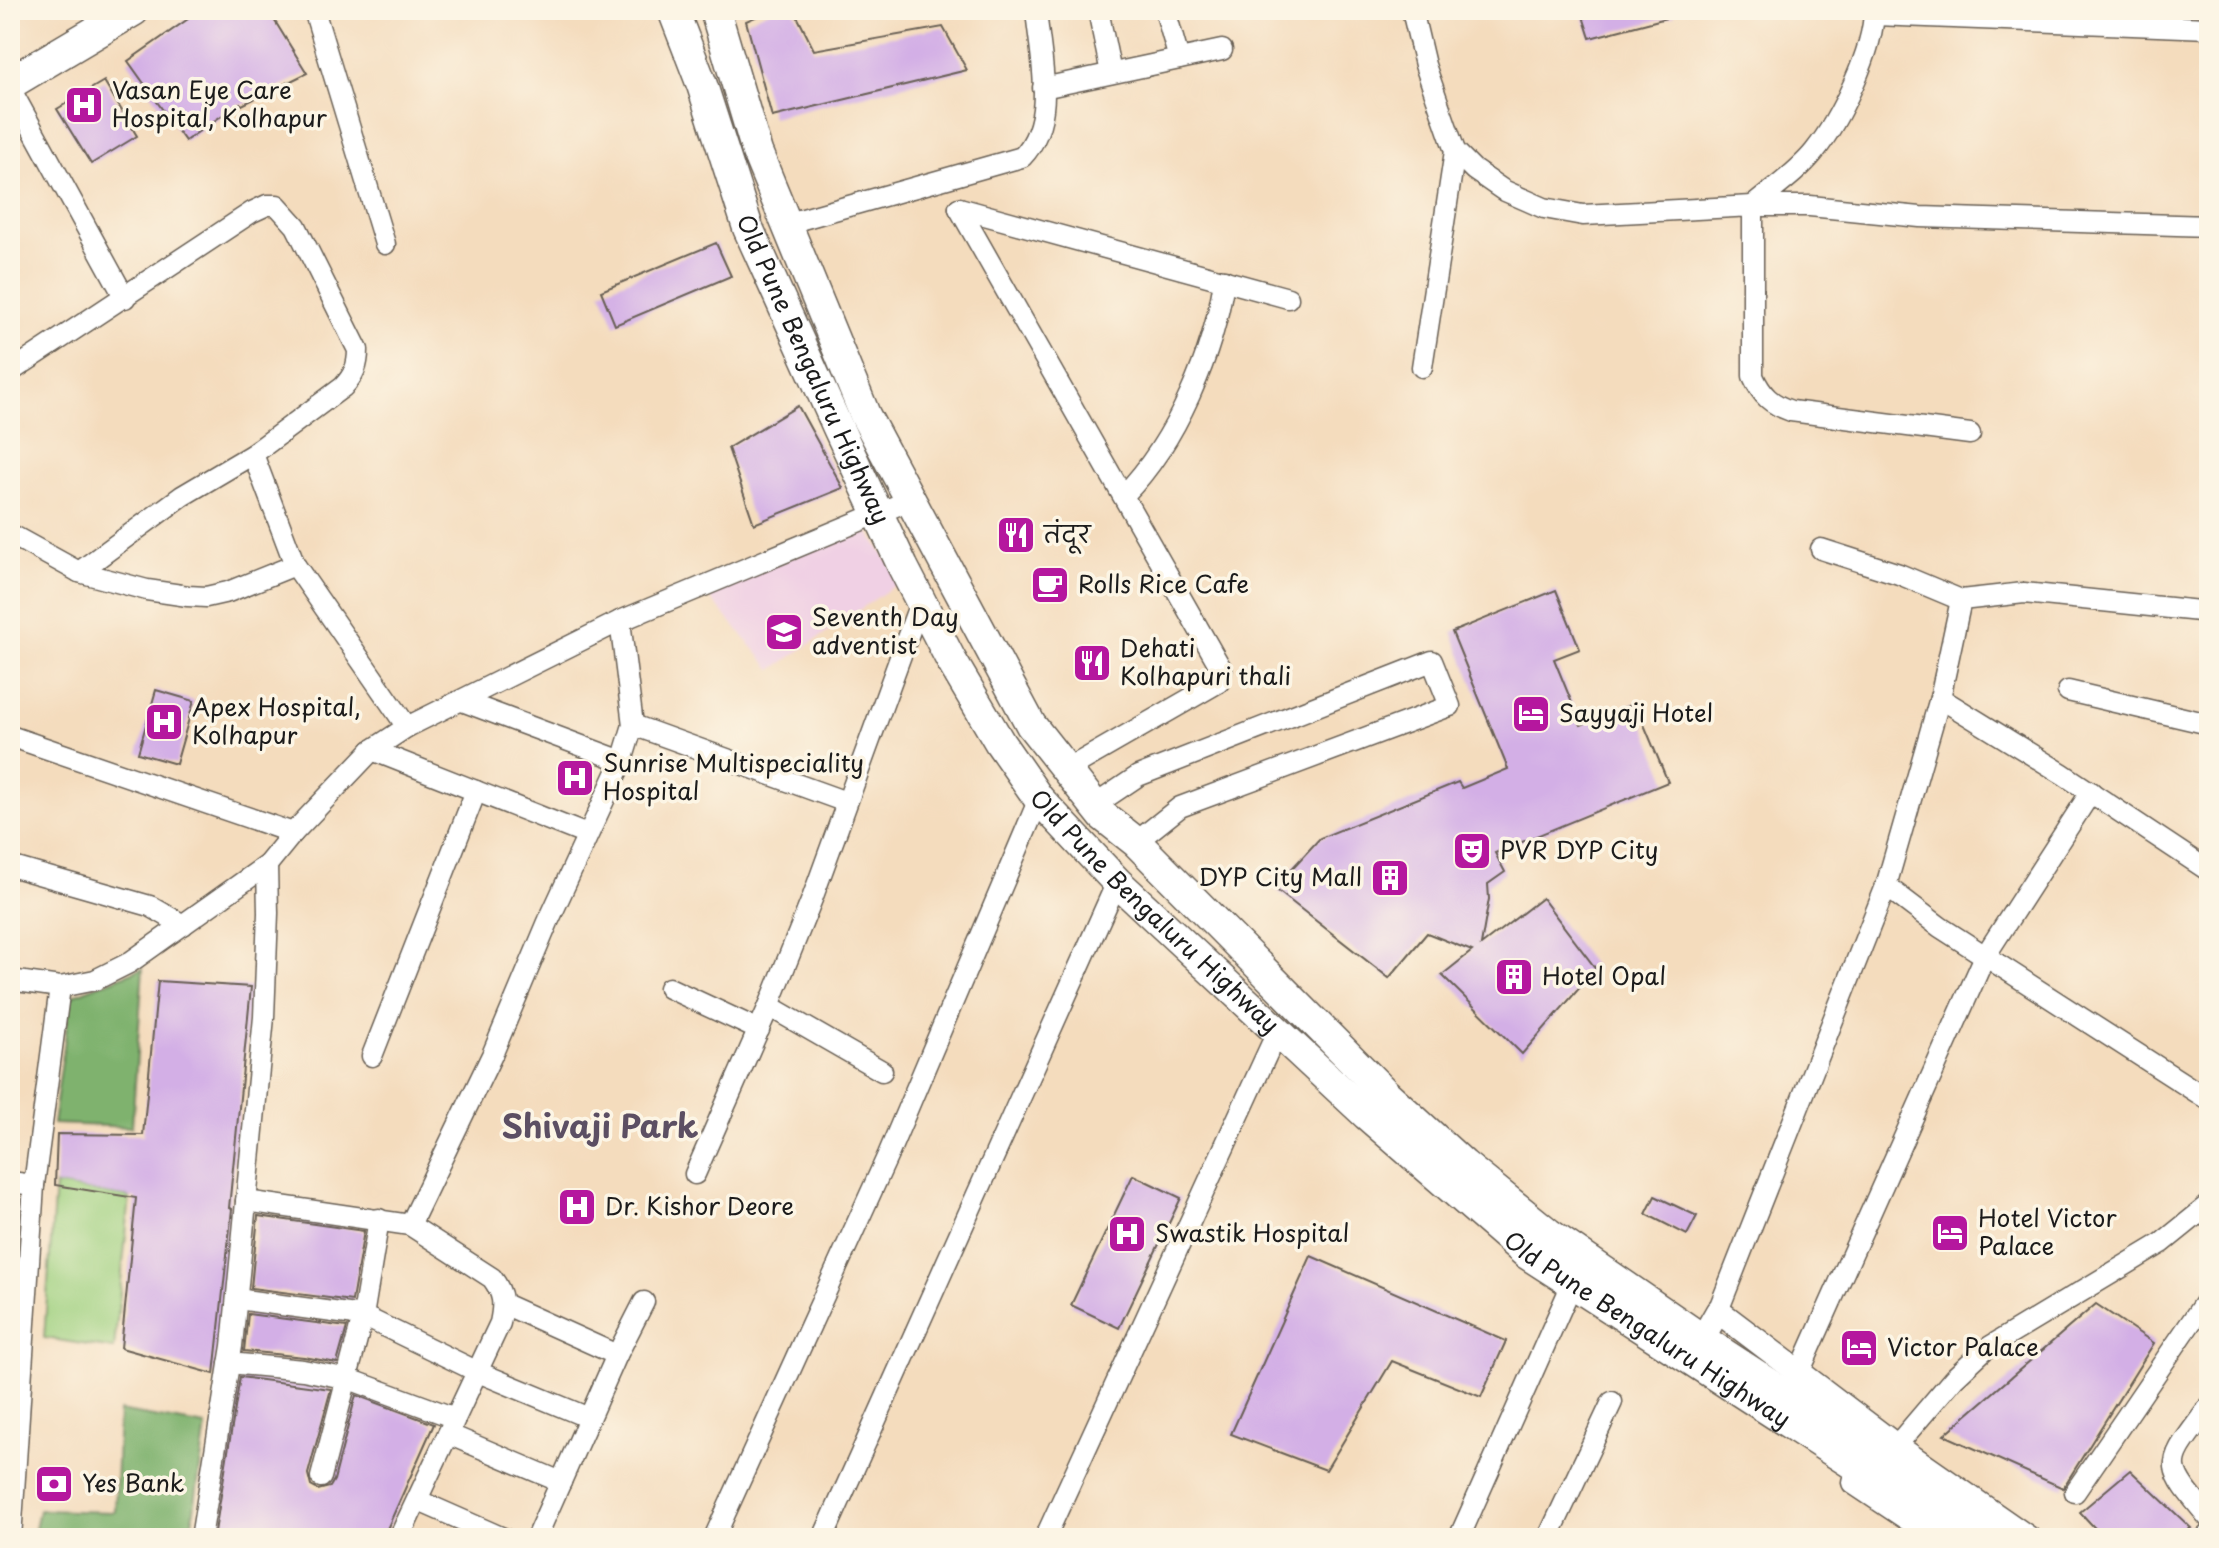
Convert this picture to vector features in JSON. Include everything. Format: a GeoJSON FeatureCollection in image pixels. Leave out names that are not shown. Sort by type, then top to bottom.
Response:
{"type":"FeatureCollection","features":[{"type":"Feature","properties":{"kind":"highway"},"geometry":{"type":"LineString","coordinates":[[10,64],[100,10]]}},
{"type":"Feature","properties":{"kind":"highway"},"geometry":{"type":"LineString","coordinates":[[10,85],[133,10]]}},
{"type":"Feature","properties":{"kind":"main road","name":"Old Pune Bengaluru Highway"},"geometry":{"type":"LineString","coordinates":[[673,10],[702,85],[748,228],[879,514],[951,660],[993,731],[1039,799],[1117,882],[1367,1115],[1527,1254],[1578,1271],[2006,1538]]}},
{"type":"Feature","properties":{"kind":"main road","name":"Old Pune Bengaluru Highway"},"geometry":{"type":"LineString","coordinates":[[715,10],[757,152],[865,415],[1031,725],[1117,829],[1136,842],[1386,1094],[1474,1173],[1548,1233],[1578,1271]]}},
{"type":"Feature","properties":{"kind":"main road","name":"Old Pune Bengaluru Highway"},"geometry":{"type":"LineString","coordinates":[[1701,1348],[1882,1483],[1974,1538]]}},
{"type":"Feature","properties":{"kind":"street"},"geometry":{"type":"LineString","coordinates":[[314,10],[385,244]]}},
{"type":"Feature","properties":{"kind":"street"},"geometry":{"type":"LineString","coordinates":[[785,224],[1022,157],[1034,145],[1044,103],[1036,10]]}},
{"type":"Feature","properties":{"kind":"street"},"geometry":{"type":"LineString","coordinates":[[1098,10],[1111,73]]}},
{"type":"Feature","properties":{"kind":"street"},"geometry":{"type":"LineString","coordinates":[[1165,10],[1179,59]]}},
{"type":"Feature","properties":{"kind":"street"},"geometry":{"type":"LineString","coordinates":[[1412,10],[1429,77],[1455,151],[1474,170],[1503,190],[1544,208],[1583,215],[1810,206],[1920,217],[2209,226]]}},
{"type":"Feature","properties":{"kind":"street"},"geometry":{"type":"LineString","coordinates":[[1970,434],[1791,411],[1775,405],[1762,394],[1753,376],[1752,356],[1753,206],[1813,154],[1839,115],[1858,76],[1874,12],[2209,28]]}},
{"type":"Feature","properties":{"kind":"street"},"geometry":{"type":"LineString","coordinates":[[1043,88],[1222,50]]}},
{"type":"Feature","properties":{"kind":"street"},"geometry":{"type":"LineString","coordinates":[[10,85],[125,298]]}},
{"type":"Feature","properties":{"kind":"street"},"geometry":{"type":"LineString","coordinates":[[1422,367],[1455,151]]}},
{"type":"Feature","properties":{"kind":"street"},"geometry":{"type":"LineString","coordinates":[[10,372],[267,205],[277,205],[288,214],[358,350],[358,363],[353,376],[343,387],[253,454],[182,496],[79,572]]}},
{"type":"Feature","properties":{"kind":"street"},"geometry":{"type":"LineString","coordinates":[[1066,770],[1219,682],[1222,670],[959,208],[1288,298]]}},
{"type":"Feature","properties":{"kind":"street"},"geometry":{"type":"LineString","coordinates":[[1124,495],[1147,471],[1189,394],[1219,314],[1224,280]]}},
{"type":"Feature","properties":{"kind":"street"},"geometry":{"type":"LineString","coordinates":[[253,454],[295,565],[407,727]]}},
{"type":"Feature","properties":{"kind":"street"},"geometry":{"type":"LineString","coordinates":[[10,980],[60,987],[95,980],[129,963],[267,865],[372,750],[407,727],[620,621],[910,500]]}},
{"type":"Feature","properties":{"kind":"street"},"geometry":{"type":"LineString","coordinates":[[10,534],[79,572],[147,590],[206,597],[228,592],[295,565]]}},
{"type":"Feature","properties":{"kind":"street"},"geometry":{"type":"LineString","coordinates":[[1821,549],[1899,574],[1961,600],[2024,593],[2209,612]]}},
{"type":"Feature","properties":{"kind":"street"},"geometry":{"type":"LineString","coordinates":[[695,1174],[759,1030],[812,899],[921,600]]}},
{"type":"Feature","properties":{"kind":"street"},"geometry":{"type":"LineString","coordinates":[[1938,1538],[1745,1410],[1695,1370],[1701,1348],[1886,886],[1940,698],[1961,600]]}},
{"type":"Feature","properties":{"kind":"street"},"geometry":{"type":"LineString","coordinates":[[410,1225],[492,1055],[622,761],[633,725],[620,621]]}},
{"type":"Feature","properties":{"kind":"street"},"geometry":{"type":"LineString","coordinates":[[1095,805],[1138,776],[1432,661],[1450,706],[1180,807],[1136,842]]}},
{"type":"Feature","properties":{"kind":"street"},"geometry":{"type":"LineString","coordinates":[[2068,691],[2209,724]]}},
{"type":"Feature","properties":{"kind":"street"},"geometry":{"type":"LineString","coordinates":[[1940,698],[2091,792],[2209,871]]}},
{"type":"Feature","properties":{"kind":"street"},"geometry":{"type":"LineString","coordinates":[[462,701],[622,761]]}},
{"type":"Feature","properties":{"kind":"street"},"geometry":{"type":"LineString","coordinates":[[633,725],[846,802]]}},
{"type":"Feature","properties":{"kind":"street"},"geometry":{"type":"LineString","coordinates":[[10,736],[293,833]]}},
{"type":"Feature","properties":{"kind":"street"},"geometry":{"type":"LineString","coordinates":[[372,750],[587,835]]}},
{"type":"Feature","properties":{"kind":"street"},"geometry":{"type":"LineString","coordinates":[[372,1056],[476,791]]}},
{"type":"Feature","properties":{"kind":"street"},"geometry":{"type":"LineString","coordinates":[[1799,1373],[1985,956],[2091,792]]}},
{"type":"Feature","properties":{"kind":"street"},"geometry":{"type":"LineString","coordinates":[[714,1538],[888,1155],[1039,799]]}},
{"type":"Feature","properties":{"kind":"street"},"geometry":{"type":"LineString","coordinates":[[201,1538],[237,1299],[264,1017],[267,865]]}},
{"type":"Feature","properties":{"kind":"street"},"geometry":{"type":"LineString","coordinates":[[10,866],[150,906],[183,925]]}},
{"type":"Feature","properties":{"kind":"street"},"geometry":{"type":"LineString","coordinates":[[823,1538],[1117,882]]}},
{"type":"Feature","properties":{"kind":"street"},"geometry":{"type":"LineString","coordinates":[[1886,886],[1940,927],[2209,1100]]}},
{"type":"Feature","properties":{"kind":"street"},"geometry":{"type":"LineString","coordinates":[[11,1538],[18,1328],[60,987]]}},
{"type":"Feature","properties":{"kind":"street"},"geometry":{"type":"LineString","coordinates":[[669,988],[759,1030]]}},
{"type":"Feature","properties":{"kind":"street"},"geometry":{"type":"LineString","coordinates":[[769,1006],[882,1071]]}},
{"type":"Feature","properties":{"kind":"street"},"geometry":{"type":"LineString","coordinates":[[1045,1538],[1278,1030]]}},
{"type":"Feature","properties":{"kind":"street"},"geometry":{"type":"LineString","coordinates":[[10,1182],[34,1185]]}},
{"type":"Feature","properties":{"kind":"street"},"geometry":{"type":"LineString","coordinates":[[246,1201],[410,1225],[492,1278],[501,1289],[504,1304],[500,1323],[399,1538]]}},
{"type":"Feature","properties":{"kind":"street"},"geometry":{"type":"LineString","coordinates":[[1896,1446],[1954,1378],[1984,1350],[2162,1243],[2209,1205]]}},
{"type":"Feature","properties":{"kind":"street"},"geometry":{"type":"LineString","coordinates":[[321,1477],[363,1316],[379,1219]]}},
{"type":"Feature","properties":{"kind":"street"},"geometry":{"type":"LineString","coordinates":[[1464,1536],[1578,1271]]}},
{"type":"Feature","properties":{"kind":"street"},"geometry":{"type":"LineString","coordinates":[[2075,1492],[2209,1296]]}},
{"type":"Feature","properties":{"kind":"street"},"geometry":{"type":"LineString","coordinates":[[237,1299],[363,1316],[478,1372],[589,1418]]}},
{"type":"Feature","properties":{"kind":"street"},"geometry":{"type":"LineString","coordinates":[[536,1538],[617,1355],[644,1302]]}},
{"type":"Feature","properties":{"kind":"street"},"geometry":{"type":"LineString","coordinates":[[504,1304],[617,1355]]}},
{"type":"Feature","properties":{"kind":"street"},"geometry":{"type":"LineString","coordinates":[[1718,1311],[1896,1446],[2028,1538]]}},
{"type":"Feature","properties":{"kind":"street"},"geometry":{"type":"LineString","coordinates":[[229,1363],[347,1378],[452,1426],[561,1482]]}},
{"type":"Feature","properties":{"kind":"street"},"geometry":{"type":"LineString","coordinates":[[1548,1538],[1612,1402]]}},
{"type":"Feature","properties":{"kind":"street"},"geometry":{"type":"LineString","coordinates":[[2209,1407],[2182,1443],[2173,1469],[2178,1480],[2209,1518]]}},
{"type":"Feature","properties":{"kind":"street"},"geometry":{"type":"LineString","coordinates":[[419,1501],[503,1538]]}},
{"type":"Feature","properties":{"kind":"shaded area","name":"Seventh Day adventist"},"geometry":{"type":"Polygon","coordinates":[[[865,527],[901,581],[772,670],[706,593],[865,527]]]}},
{"type":"Feature","properties":{"kind":"green space"},"geometry":{"type":"Polygon","coordinates":[[[143,968],[132,1127],[53,1124],[71,996],[143,968]]]}},
{"type":"Feature","properties":{"kind":"green space"},"geometry":{"type":"Polygon","coordinates":[[[55,1185],[130,1197],[114,1349],[44,1338],[55,1185]]]}},
{"type":"Feature","properties":{"kind":"green space"},"geometry":{"type":"Polygon","coordinates":[[[119,1411],[206,1426],[190,1538],[84,1538],[34,1534],[39,1510],[115,1512],[119,1411]]]}},
{"type":"Feature","properties":{"kind":"building"},"geometry":{"type":"Polygon","coordinates":[[[182,10],[268,10],[307,73],[242,105],[240,103],[185,141],[128,61],[188,19],[182,10]]]}},
{"type":"Feature","properties":{"kind":"building"},"geometry":{"type":"Polygon","coordinates":[[[771,10],[794,10],[814,50],[943,27],[967,70],[772,117],[746,21],[771,10]]]}},
{"type":"Feature","properties":{"kind":"building"},"geometry":{"type":"Polygon","coordinates":[[[1581,10],[1674,10],[1674,16],[1590,38],[1581,10]]]}},
{"type":"Feature","properties":{"kind":"building"},"geometry":{"type":"Polygon","coordinates":[[[104,81],[137,136],[91,164],[57,109],[104,81]]]}},
{"type":"Feature","properties":{"kind":"building"},"geometry":{"type":"Polygon","coordinates":[[[716,243],[731,276],[615,325],[601,291],[716,243]]]}},
{"type":"Feature","properties":{"kind":"building"},"geometry":{"type":"Polygon","coordinates":[[[798,406],[843,488],[754,524],[728,448],[798,406]]]}},
{"type":"Feature","properties":{"kind":"building"},"geometry":{"type":"Polygon","coordinates":[[[1556,590],[1580,649],[1554,659],[1581,725],[1635,703],[1668,782],[1495,853],[1505,872],[1488,884],[1489,899],[1481,945],[1542,898],[1596,969],[1522,1054],[1442,975],[1472,951],[1427,933],[1389,978],[1274,888],[1320,838],[1458,782],[1462,788],[1508,769],[1452,632],[1556,590]]]}},
{"type":"Feature","properties":{"kind":"building"},"geometry":{"type":"Polygon","coordinates":[[[156,690],[194,701],[176,764],[138,753],[156,690]]]}},
{"type":"Feature","properties":{"kind":"building"},"geometry":{"type":"Polygon","coordinates":[[[158,981],[251,987],[214,1374],[121,1348],[136,1198],[55,1185],[57,1134],[143,1135],[158,981]]]}},
{"type":"Feature","properties":{"kind":"building"},"geometry":{"type":"Polygon","coordinates":[[[1133,1175],[1181,1198],[1119,1328],[1071,1305],[1133,1175]]]}},
{"type":"Feature","properties":{"kind":"building"},"geometry":{"type":"Polygon","coordinates":[[[1655,1196],[1697,1216],[1687,1235],[1646,1214],[1655,1196]]]}},
{"type":"Feature","properties":{"kind":"building"},"geometry":{"type":"Polygon","coordinates":[[[258,1216],[364,1231],[352,1301],[251,1288],[258,1216]]]}},
{"type":"Feature","properties":{"kind":"building"},"geometry":{"type":"Polygon","coordinates":[[[1311,1256],[1506,1341],[1481,1397],[1392,1361],[1326,1470],[1231,1434],[1311,1256]]]}},
{"type":"Feature","properties":{"kind":"building"},"geometry":{"type":"Polygon","coordinates":[[[2096,1304],[2154,1343],[2063,1488],[1944,1435],[2096,1304]]]}},
{"type":"Feature","properties":{"kind":"building"},"geometry":{"type":"Polygon","coordinates":[[[248,1314],[347,1327],[337,1363],[244,1351],[248,1314]]]}},
{"type":"Feature","properties":{"kind":"building"},"geometry":{"type":"Polygon","coordinates":[[[240,1377],[331,1389],[308,1474],[311,1486],[318,1490],[330,1487],[334,1480],[356,1395],[434,1424],[383,1538],[214,1538],[240,1377]]]}},
{"type":"Feature","properties":{"kind":"building"},"geometry":{"type":"Polygon","coordinates":[[[2130,1470],[2191,1528],[2176,1538],[2104,1538],[2080,1512],[2130,1470]]]}},
{"type":"Feature","properties":{"kind":"place","name":"Vasan Eye Care Hospital, Kolhapur"},"geometry":{"type":"Point","coordinates":[84,105]}},
{"type":"Feature","properties":{"kind":"place","name":"तंदूर"},"geometry":{"type":"Point","coordinates":[1016,535]}},
{"type":"Feature","properties":{"kind":"place","name":"Rolls Rice Cafe"},"geometry":{"type":"Point","coordinates":[1050,585]}},
{"type":"Feature","properties":{"kind":"place","name":"Seventh Day adventist"},"geometry":{"type":"Point","coordinates":[784,632]}},
{"type":"Feature","properties":{"kind":"place","name":"Dehati Kolhapuri thali"},"geometry":{"type":"Point","coordinates":[1092,663]}},
{"type":"Feature","properties":{"kind":"place","name":"Sayyaji Hotel"},"geometry":{"type":"Point","coordinates":[1531,714]}},
{"type":"Feature","properties":{"kind":"place","name":"Apex Hospital, Kolhapur"},"geometry":{"type":"Point","coordinates":[164,722]}},
{"type":"Feature","properties":{"kind":"place","name":"Sunrise Multispeciality Hospital"},"geometry":{"type":"Point","coordinates":[575,778]}},
{"type":"Feature","properties":{"kind":"place","name":"PVR DYP City"},"geometry":{"type":"Point","coordinates":[1472,851]}},
{"type":"Feature","properties":{"kind":"place","name":"DYP City Mall"},"geometry":{"type":"Point","coordinates":[1390,878]}},
{"type":"Feature","properties":{"kind":"place","name":"Hotel Opal"},"geometry":{"type":"Point","coordinates":[1514,977]}},
{"type":"Feature","properties":{"kind":"place","name":"Dr. Kishor Deore"},"geometry":{"type":"Point","coordinates":[577,1207]}},
{"type":"Feature","properties":{"kind":"place","name":"Hotel Victor Palace"},"geometry":{"type":"Point","coordinates":[1950,1233]}},
{"type":"Feature","properties":{"kind":"place","name":"Swastik Hospital"},"geometry":{"type":"Point","coordinates":[1127,1234]}},
{"type":"Feature","properties":{"kind":"place","name":"Victor Palace"},"geometry":{"type":"Point","coordinates":[1859,1348]}},
{"type":"Feature","properties":{"kind":"place","name":"Yes Bank"},"geometry":{"type":"Point","coordinates":[54,1484]}},
{"type":"Feature","properties":{"kind":"district","name":"Shivaji Park"},"geometry":{"type":"Point","coordinates":[600,1127]}}]}
